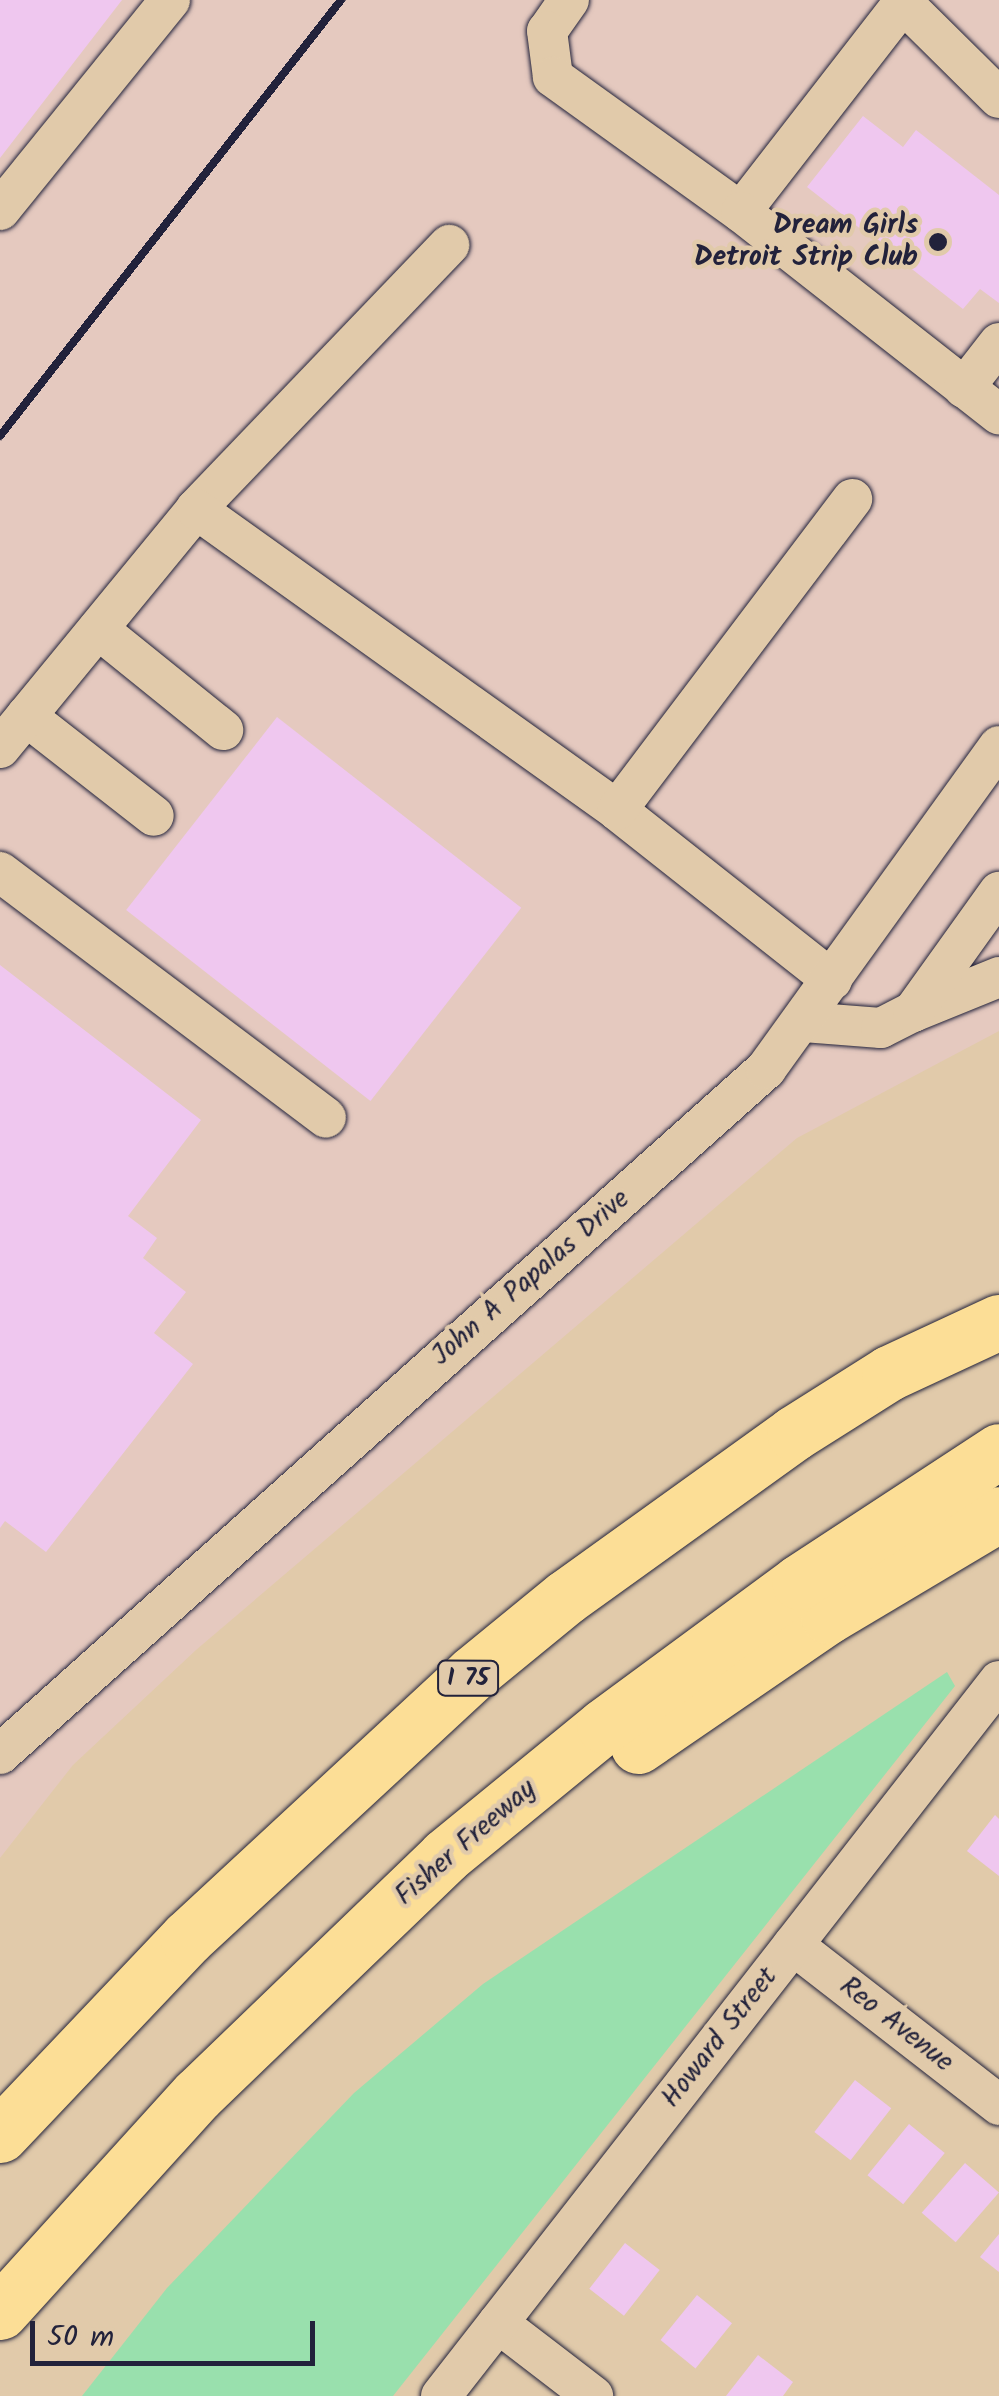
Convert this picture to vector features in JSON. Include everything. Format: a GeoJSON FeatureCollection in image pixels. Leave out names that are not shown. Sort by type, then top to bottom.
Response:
{"type":"FeatureCollection","features":[{"type":"Feature","properties":{"kind":"highway","name":"I 75"},"geometry":{"type":"LineString","coordinates":[[0,2135],[187,1938],[473,1673],[566,1597],[794,1433],[888,1373],[989,1323]]}},
{"type":"Feature","properties":{"kind":"highway","name":"Fisher Freeway"},"geometry":{"type":"LineString","coordinates":[[0,2312],[197,2095],[445,1856],[604,1726],[769,1604],[999,1451]]}},
{"type":"Feature","properties":{"kind":"highway"},"geometry":{"type":"LineString","coordinates":[[445,1856],[560,1803],[828,1616],[999,1514]]}},
{"type":"Feature","properties":{"kind":"street"},"geometry":{"type":"LineString","coordinates":[[0,210],[170,0]]}},
{"type":"Feature","properties":{"kind":"street"},"geometry":{"type":"LineString","coordinates":[[569,0],[547,31],[553,77],[741,212],[999,414]]}},
{"type":"Feature","properties":{"kind":"street"},"geometry":{"type":"LineString","coordinates":[[741,212],[901,2],[999,98]]}},
{"type":"Feature","properties":{"kind":"street"},"geometry":{"type":"LineString","coordinates":[[0,748],[196,509],[449,245]]}},
{"type":"Feature","properties":{"kind":"street"},"geometry":{"type":"LineString","coordinates":[[964,388],[999,343]]}},
{"type":"Feature","properties":{"kind":"street"},"geometry":{"type":"LineString","coordinates":[[617,810],[852,499]]}},
{"type":"Feature","properties":{"kind":"street"},"geometry":{"type":"LineString","coordinates":[[196,509],[617,810],[832,980]]}},
{"type":"Feature","properties":{"kind":"street"},"geometry":{"type":"LineString","coordinates":[[98,629],[223,730]]}},
{"type":"Feature","properties":{"kind":"street"},"geometry":{"type":"LineString","coordinates":[[26,716],[154,816]]}},
{"type":"Feature","properties":{"kind":"street","name":"John A Papalas Drive"},"geometry":{"type":"LineString","coordinates":[[8,1728],[723,1111],[804,1022],[999,746]]}},
{"type":"Feature","properties":{"kind":"street"},"geometry":{"type":"LineString","coordinates":[[0,872],[326,1118]]}},
{"type":"Feature","properties":{"kind":"street"},"geometry":{"type":"LineString","coordinates":[[913,1012],[999,892]]}},
{"type":"Feature","properties":{"kind":"street"},"geometry":{"type":"LineString","coordinates":[[804,1022],[881,1028],[999,977]]}},
{"type":"Feature","properties":{"kind":"street","name":"Howard Street"},"geometry":{"type":"LineString","coordinates":[[442,2396],[999,1681]]}},
{"type":"Feature","properties":{"kind":"street","name":"Reo Avenue"},"geometry":{"type":"LineString","coordinates":[[792,1945],[999,2104]]}},
{"type":"Feature","properties":{"kind":"street"},"geometry":{"type":"LineString","coordinates":[[498,2323],[593,2396]]}},
{"type":"Feature","properties":{"kind":"shaded area"},"geometry":{"type":"Polygon","coordinates":[[[0,0],[999,0],[999,1031],[797,1138],[196,1650],[73,1765],[0,1858],[0,0]]]}},
{"type":"Feature","properties":{"kind":"green space"},"geometry":{"type":"Polygon","coordinates":[[[947,1672],[955,1686],[393,2396],[82,2396],[167,2288],[354,2093],[483,1984],[947,1672]]]}},
{"type":"Feature","properties":{"kind":"building"},"geometry":{"type":"Polygon","coordinates":[[[0,0],[122,0],[0,158],[0,0]]]}},
{"type":"Feature","properties":{"kind":"building","name":"Dream Girls Detroit Strip Club"},"geometry":{"type":"Polygon","coordinates":[[[863,116],[903,147],[916,130],[999,195],[999,303],[980,289],[963,309],[807,187],[863,116]]]}},
{"type":"Feature","properties":{"kind":"building"},"geometry":{"type":"Polygon","coordinates":[[[277,717],[521,908],[370,1101],[126,910],[277,717]]]}},
{"type":"Feature","properties":{"kind":"building"},"geometry":{"type":"Polygon","coordinates":[[[0,965],[201,1120],[128,1216],[157,1238],[143,1258],[186,1292],[154,1333],[193,1364],[46,1552],[5,1521],[0,1528],[0,965]]]}},
{"type":"Feature","properties":{"kind":"building"},"geometry":{"type":"Polygon","coordinates":[[[995,1815],[999,1819],[999,1876],[967,1851],[995,1815]]]}},
{"type":"Feature","properties":{"kind":"building"},"geometry":{"type":"Polygon","coordinates":[[[855,2080],[891,2108],[851,2160],[814,2132],[855,2080]]]}},
{"type":"Feature","properties":{"kind":"building"},"geometry":{"type":"Polygon","coordinates":[[[909,2124],[945,2153],[903,2204],[867,2175],[909,2124]]]}},
{"type":"Feature","properties":{"kind":"building"},"geometry":{"type":"Polygon","coordinates":[[[965,2163],[999,2193],[956,2242],[922,2213],[965,2163]]]}},
{"type":"Feature","properties":{"kind":"building"},"geometry":{"type":"Polygon","coordinates":[[[999,2234],[999,2272],[980,2257],[999,2234]]]}},
{"type":"Feature","properties":{"kind":"building"},"geometry":{"type":"Polygon","coordinates":[[[625,2243],[660,2270],[624,2316],[589,2289],[625,2243]]]}},
{"type":"Feature","properties":{"kind":"building"},"geometry":{"type":"Polygon","coordinates":[[[697,2295],[732,2323],[695,2368],[660,2340],[697,2295]]]}},
{"type":"Feature","properties":{"kind":"building"},"geometry":{"type":"Polygon","coordinates":[[[758,2355],[793,2382],[783,2396],[726,2396],[758,2355]]]}},
{"type":"Feature","properties":{"kind":"railway"},"geometry":{"type":"LineString","coordinates":[[0,436],[341,0]]}},
{"type":"Feature","properties":{"kind":"place","name":"Dream Girls Detroit Strip Club"},"geometry":{"type":"Point","coordinates":[938,242]}}]}
